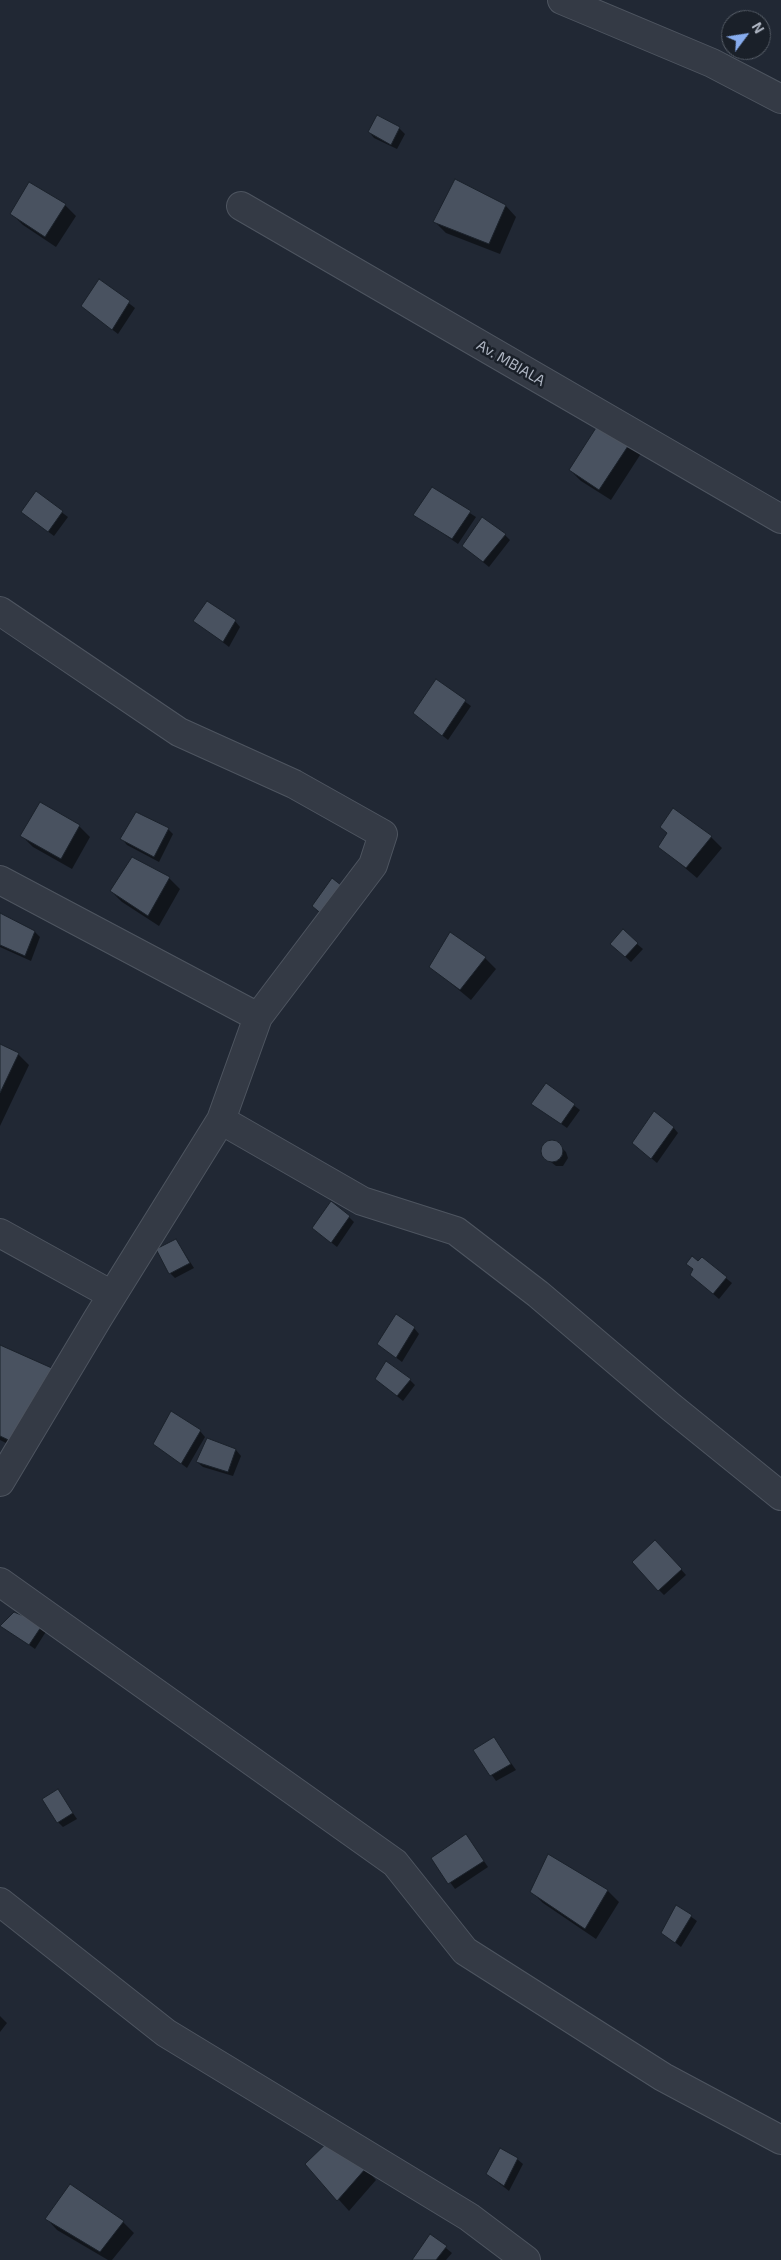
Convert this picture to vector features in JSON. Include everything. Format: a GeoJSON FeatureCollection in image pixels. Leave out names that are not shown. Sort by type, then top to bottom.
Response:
{"type":"FeatureCollection","features":[{"type":"Feature","properties":{"kind":"street"},"geometry":{"type":"LineString","coordinates":[[562,0],[712,64],[781,99]]}},
{"type":"Feature","properties":{"kind":"street","name":"Av. MBIALA"},"geometry":{"type":"LineString","coordinates":[[241,206],[781,519]]}},
{"type":"Feature","properties":{"kind":"street"},"geometry":{"type":"LineString","coordinates":[[0,611],[179,732],[294,784],[383,834],[373,865],[258,1017],[221,1120],[0,1482]]}},
{"type":"Feature","properties":{"kind":"street"},"geometry":{"type":"LineString","coordinates":[[0,880],[258,1017]]}},
{"type":"Feature","properties":{"kind":"street"},"geometry":{"type":"LineString","coordinates":[[221,1120],[362,1202],[456,1231],[538,1294],[671,1408],[781,1496]]}},
{"type":"Feature","properties":{"kind":"street"},"geometry":{"type":"LineString","coordinates":[[0,1233],[112,1296]]}},
{"type":"Feature","properties":{"kind":"street"},"geometry":{"type":"LineString","coordinates":[[0,1582],[395,1863],[465,1950],[663,2077],[781,2140]]}},
{"type":"Feature","properties":{"kind":"street"},"geometry":{"type":"LineString","coordinates":[[0,1902],[166,2033],[469,2218],[526,2260]]}},
{"type":"Feature","properties":{"kind":"building"},"geometry":{"type":"Polygon","coordinates":[[[377,115],[400,127],[391,145],[368,132],[377,115]]]}},
{"type":"Feature","properties":{"kind":"building"},"geometry":{"type":"Polygon","coordinates":[[[455,179],[506,205],[489,244],[433,222],[455,179]]]}},
{"type":"Feature","properties":{"kind":"building"},"geometry":{"type":"Polygon","coordinates":[[[29,182],[66,204],[45,237],[10,214],[29,182]]]}},
{"type":"Feature","properties":{"kind":"building"},"geometry":{"type":"Polygon","coordinates":[[[99,279],[130,301],[112,330],[81,306],[99,279]]]}},
{"type":"Feature","properties":{"kind":"building"},"geometry":{"type":"Polygon","coordinates":[[[601,420],[632,440],[599,490],[569,470],[601,420]]]}},
{"type":"Feature","properties":{"kind":"building"},"geometry":{"type":"Polygon","coordinates":[[[432,487],[471,511],[452,539],[413,515],[432,487]]]}},
{"type":"Feature","properties":{"kind":"building"},"geometry":{"type":"Polygon","coordinates":[[[36,491],[63,511],[48,532],[21,512],[36,491]]]}},
{"type":"Feature","properties":{"kind":"building"},"geometry":{"type":"Polygon","coordinates":[[[482,517],[506,534],[483,562],[462,546],[482,517]]]}},
{"type":"Feature","properties":{"kind":"building"},"geometry":{"type":"Polygon","coordinates":[[[207,601],[236,620],[223,642],[193,621],[207,601]]]}},
{"type":"Feature","properties":{"kind":"building"},"geometry":{"type":"Polygon","coordinates":[[[436,679],[466,700],[442,736],[413,713],[436,679]]]}},
{"type":"Feature","properties":{"kind":"building"},"geometry":{"type":"Polygon","coordinates":[[[40,802],[80,825],[61,859],[20,836],[40,802]]]}},
{"type":"Feature","properties":{"kind":"building"},"geometry":{"type":"Polygon","coordinates":[[[673,808],[712,836],[686,868],[658,847],[667,833],[660,827],[673,808]]]}},
{"type":"Feature","properties":{"kind":"building"},"geometry":{"type":"Polygon","coordinates":[[[136,812],[169,828],[154,857],[120,839],[136,812]]]}},
{"type":"Feature","properties":{"kind":"building"},"geometry":{"type":"Polygon","coordinates":[[[132,857],[170,877],[148,916],[110,891],[132,857]]]}},
{"type":"Feature","properties":{"kind":"building"},"geometry":{"type":"Polygon","coordinates":[[[332,878],[351,893],[330,921],[312,906],[332,878]]]}},
{"type":"Feature","properties":{"kind":"building"},"geometry":{"type":"Polygon","coordinates":[[[0,913],[35,931],[25,956],[0,945],[0,913]]]}},
{"type":"Feature","properties":{"kind":"building"},"geometry":{"type":"Polygon","coordinates":[[[623,929],[638,943],[625,957],[610,944],[623,929]]]}},
{"type":"Feature","properties":{"kind":"building"},"geometry":{"type":"Polygon","coordinates":[[[450,932],[486,957],[460,990],[429,967],[450,932]]]}},
{"type":"Feature","properties":{"kind":"building"},"geometry":{"type":"Polygon","coordinates":[[[0,1044],[19,1053],[0,1093],[0,1044]]]}},
{"type":"Feature","properties":{"kind":"building"},"geometry":{"type":"Polygon","coordinates":[[[546,1083],[575,1104],[561,1124],[531,1104],[546,1083]]]}},
{"type":"Feature","properties":{"kind":"building"},"geometry":{"type":"Polygon","coordinates":[[[654,1111],[674,1127],[651,1159],[632,1143],[654,1111]]]}},
{"type":"Feature","properties":{"kind":"building"},"geometry":{"type":"Polygon","coordinates":[[[552,1140],[560,1143],[563,1151],[560,1159],[552,1162],[544,1159],[541,1151],[544,1143],[552,1140]]]}},
{"type":"Feature","properties":{"kind":"building"},"geometry":{"type":"Polygon","coordinates":[[[331,1201],[350,1216],[331,1243],[312,1228],[331,1201]]]}},
{"type":"Feature","properties":{"kind":"building"},"geometry":{"type":"Polygon","coordinates":[[[176,1239],[190,1263],[169,1274],[156,1249],[176,1239]]]}},
{"type":"Feature","properties":{"kind":"building"},"geometry":{"type":"Polygon","coordinates":[[[692,1256],[698,1261],[702,1257],[727,1277],[713,1294],[690,1275],[693,1269],[686,1264],[692,1256]]]}},
{"type":"Feature","properties":{"kind":"building"},"geometry":{"type":"Polygon","coordinates":[[[396,1314],[415,1327],[396,1358],[377,1344],[396,1314]]]}},
{"type":"Feature","properties":{"kind":"building"},"geometry":{"type":"Polygon","coordinates":[[[0,1345],[54,1369],[17,1444],[0,1436],[0,1345]]]}},
{"type":"Feature","properties":{"kind":"building"},"geometry":{"type":"Polygon","coordinates":[[[386,1361],[411,1379],[397,1396],[375,1379],[386,1361]]]}},
{"type":"Feature","properties":{"kind":"building"},"geometry":{"type":"Polygon","coordinates":[[[171,1411],[201,1430],[181,1464],[153,1444],[171,1411]]]}},
{"type":"Feature","properties":{"kind":"building"},"geometry":{"type":"Polygon","coordinates":[[[207,1438],[236,1449],[228,1472],[196,1462],[207,1438]]]}},
{"type":"Feature","properties":{"kind":"building"},"geometry":{"type":"Polygon","coordinates":[[[655,1540],[682,1569],[658,1591],[632,1562],[655,1540]]]}},
{"type":"Feature","properties":{"kind":"building"},"geometry":{"type":"Polygon","coordinates":[[[14,1612],[43,1624],[29,1645],[0,1626],[14,1612]]]}},
{"type":"Feature","properties":{"kind":"building"},"geometry":{"type":"Polygon","coordinates":[[[494,1737],[511,1764],[490,1776],[473,1750],[494,1737]]]}},
{"type":"Feature","properties":{"kind":"building"},"geometry":{"type":"Polygon","coordinates":[[[58,1789],[73,1813],[57,1823],[42,1799],[58,1789]]]}},
{"type":"Feature","properties":{"kind":"building"},"geometry":{"type":"Polygon","coordinates":[[[466,1834],[484,1861],[448,1884],[431,1858],[466,1834]]]}},
{"type":"Feature","properties":{"kind":"building"},"geometry":{"type":"Polygon","coordinates":[[[548,1854],[608,1890],[585,1929],[530,1892],[548,1854]]]}},
{"type":"Feature","properties":{"kind":"building"},"geometry":{"type":"Polygon","coordinates":[[[676,1905],[692,1915],[675,1943],[661,1933],[676,1905]]]}},
{"type":"Feature","properties":{"kind":"building"},"geometry":{"type":"Polygon","coordinates":[[[335,2135],[366,2168],[337,2201],[305,2164],[335,2135]]]}},
{"type":"Feature","properties":{"kind":"building"},"geometry":{"type":"Polygon","coordinates":[[[500,2148],[518,2158],[504,2186],[486,2174],[500,2148]]]}},
{"type":"Feature","properties":{"kind":"building"},"geometry":{"type":"Polygon","coordinates":[[[70,2184],[124,2221],[100,2252],[45,2219],[70,2184]]]}},
{"type":"Feature","properties":{"kind":"building"},"geometry":{"type":"Polygon","coordinates":[[[430,2234],[447,2246],[436,2260],[412,2260],[430,2234]]]}}]}
